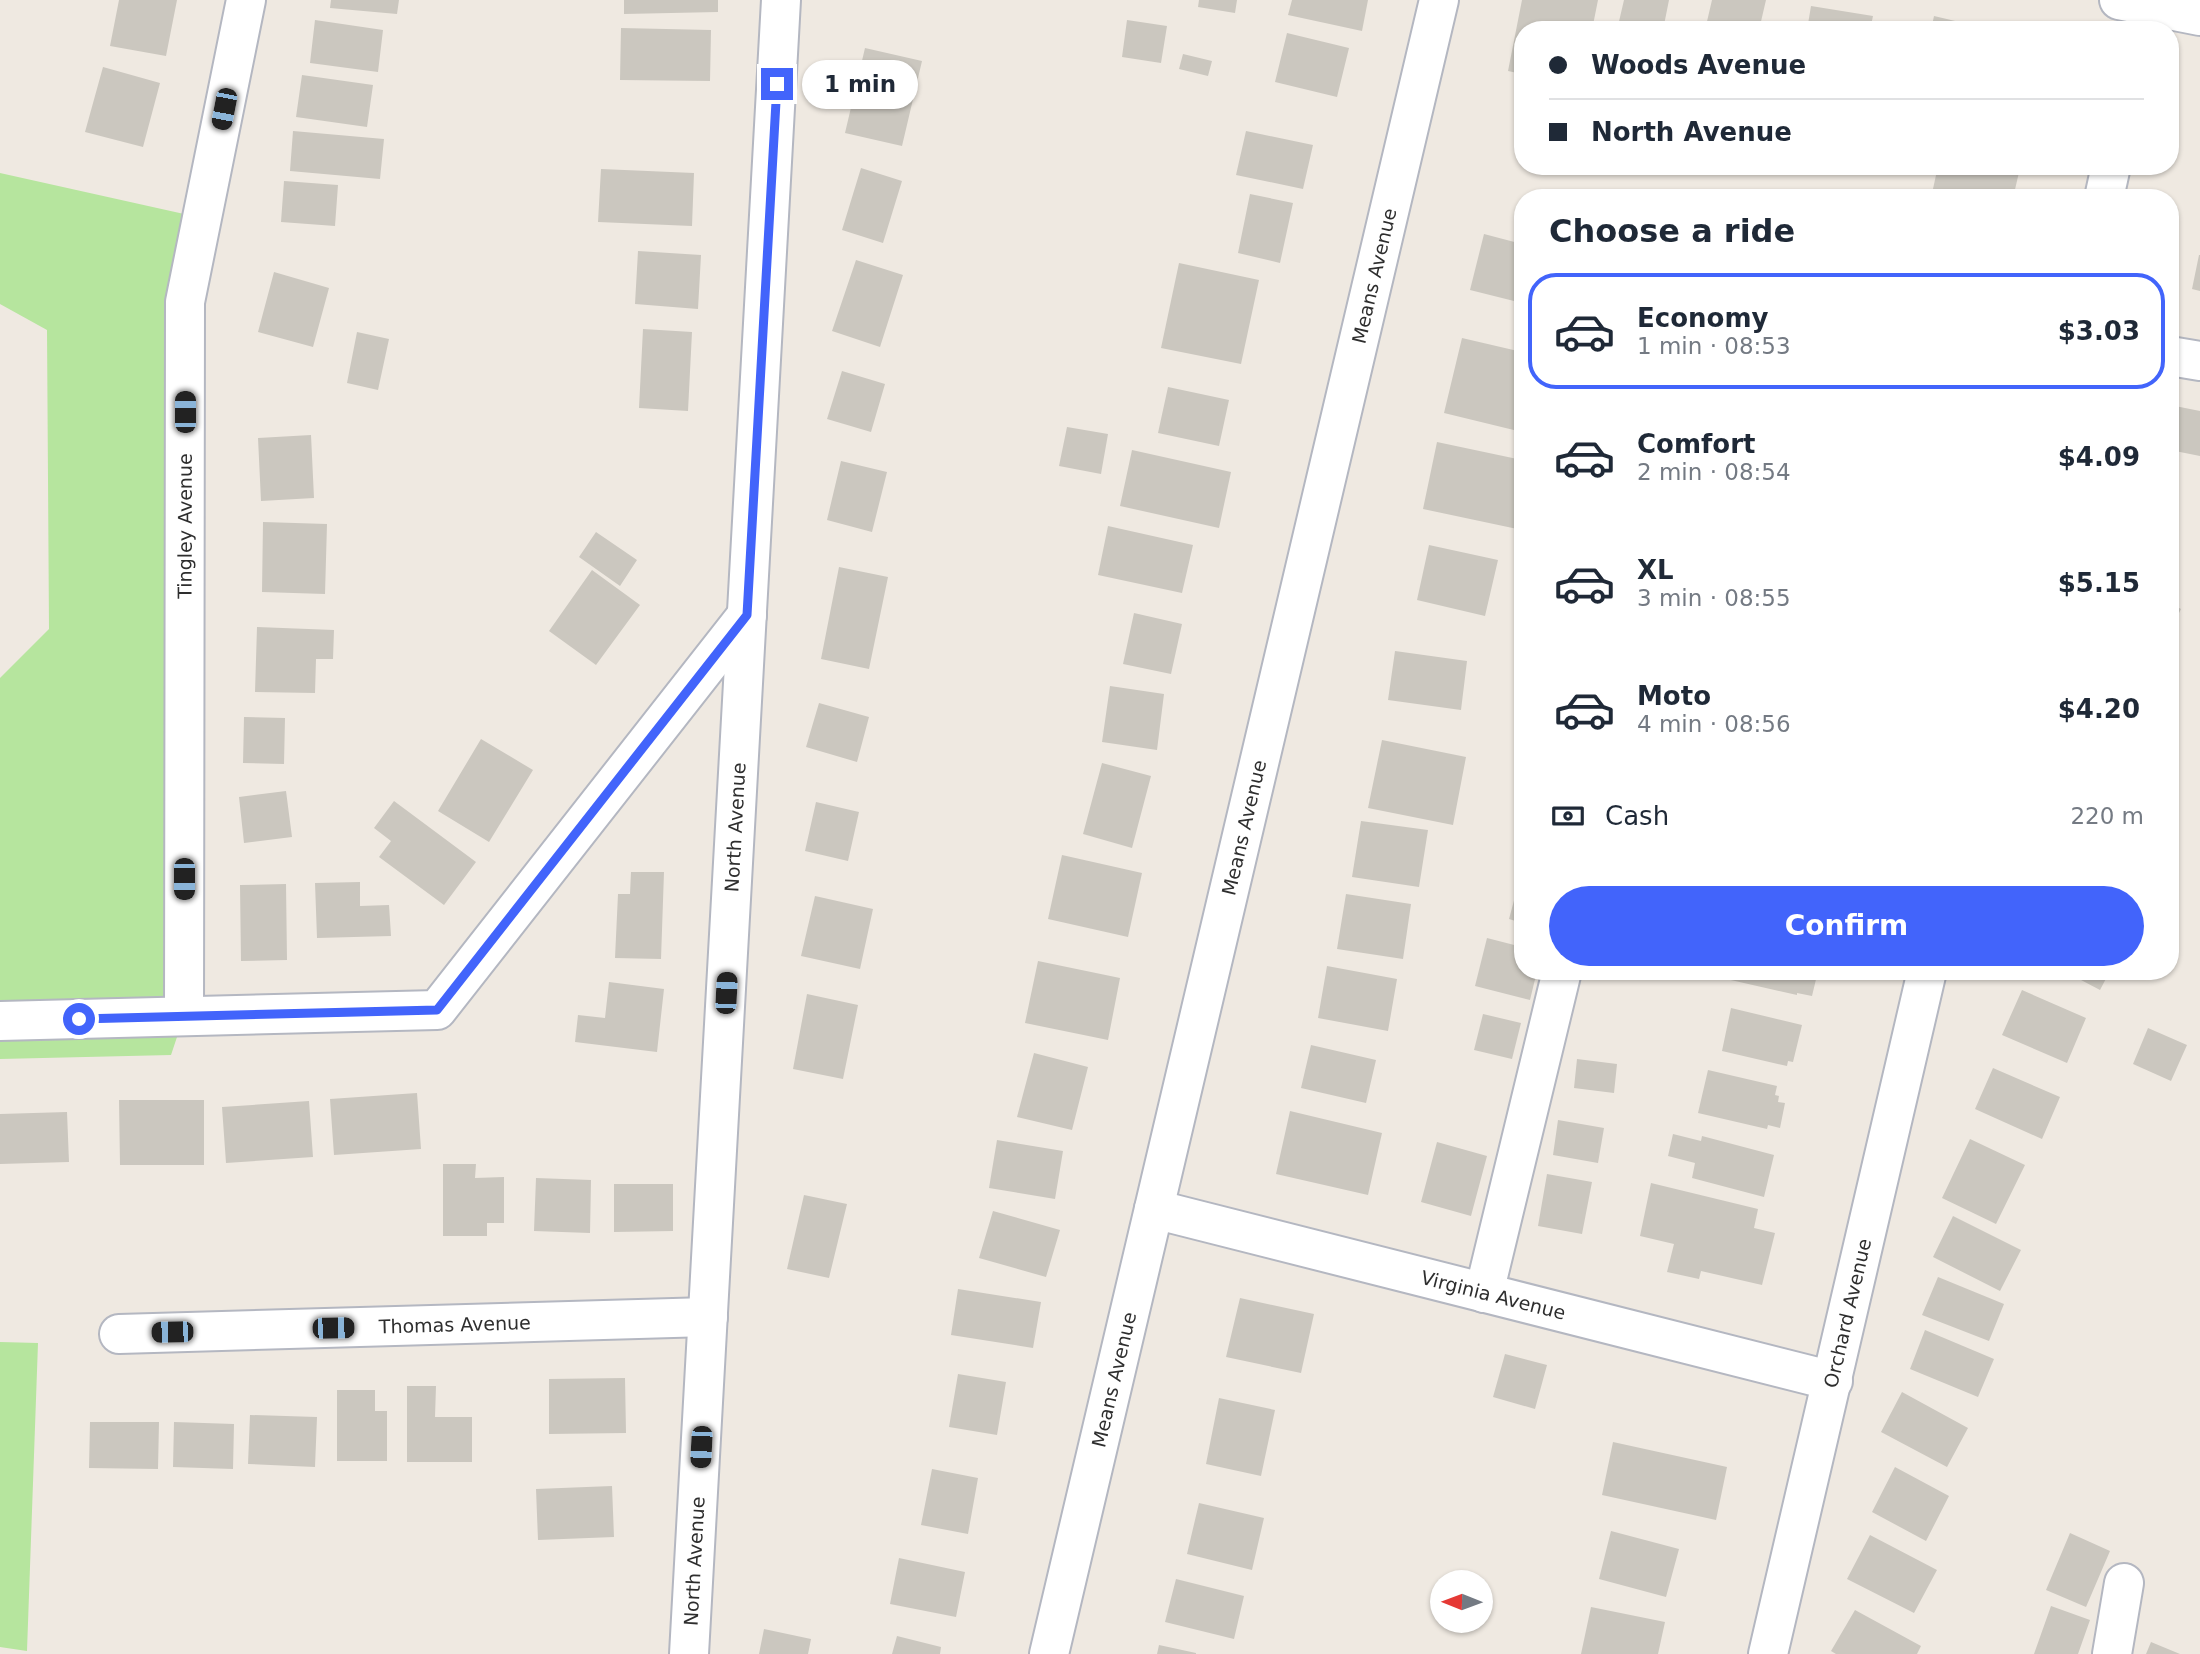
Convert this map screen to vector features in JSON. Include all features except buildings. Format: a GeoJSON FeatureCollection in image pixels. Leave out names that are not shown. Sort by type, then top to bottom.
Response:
{"type":"FeatureCollection","features":[{"type":"Feature","properties":{"kind":"street","name":"Tingley Avenue"},"geometry":{"type":"LineString","coordinates":[[184,1016],[185,302],[246,0]]}},
{"type":"Feature","properties":{"kind":"street","name":"North Avenue"},"geometry":{"type":"LineString","coordinates":[[689,1654],[781,0]]}},
{"type":"Feature","properties":{"kind":"street","name":"Means Avenue"},"geometry":{"type":"LineString","coordinates":[[1048,1654],[1438,0]]}},
{"type":"Feature","properties":{"kind":"street"},"geometry":{"type":"LineString","coordinates":[[2140,9],[2200,16]]}},
{"type":"Feature","properties":{"kind":"street"},"geometry":{"type":"LineString","coordinates":[[2179,358],[2200,361]]}},
{"type":"Feature","properties":{"kind":"street"},"geometry":{"type":"LineString","coordinates":[[0,1021],[437,1010],[747,615]]}},
{"type":"Feature","properties":{"kind":"street"},"geometry":{"type":"LineString","coordinates":[[1484,1293],[1560,980]]}},
{"type":"Feature","properties":{"kind":"street","name":"Orchard Avenue"},"geometry":{"type":"LineString","coordinates":[[1768,1654],[1925,980]]}},
{"type":"Feature","properties":{"kind":"street","name":"Virginia Avenue"},"geometry":{"type":"LineString","coordinates":[[1154,1209],[1833,1381]]}},
{"type":"Feature","properties":{"kind":"street","name":"Thomas Avenue"},"geometry":{"type":"LineString","coordinates":[[119,1334],[708,1317]]}},
{"type":"Feature","properties":{"kind":"street"},"geometry":{"type":"LineString","coordinates":[[2112,1654],[2124,1583]]}},
{"type":"Feature","properties":{"kind":"green space"},"geometry":{"type":"Polygon","coordinates":[[[0,173],[202,218],[184,1016],[171,1055],[0,1059],[0,678],[49,629],[47,330],[0,304],[0,173]]]}},
{"type":"Feature","properties":{"kind":"green space"},"geometry":{"type":"Polygon","coordinates":[[[0,1342],[38,1343],[27,1651],[0,1647],[0,1342]]]}},
{"type":"Feature","properties":{"kind":"route"},"geometry":{"type":"LineString","coordinates":[[79,1019],[437,1010],[747,615],[777,84]]}}]}
